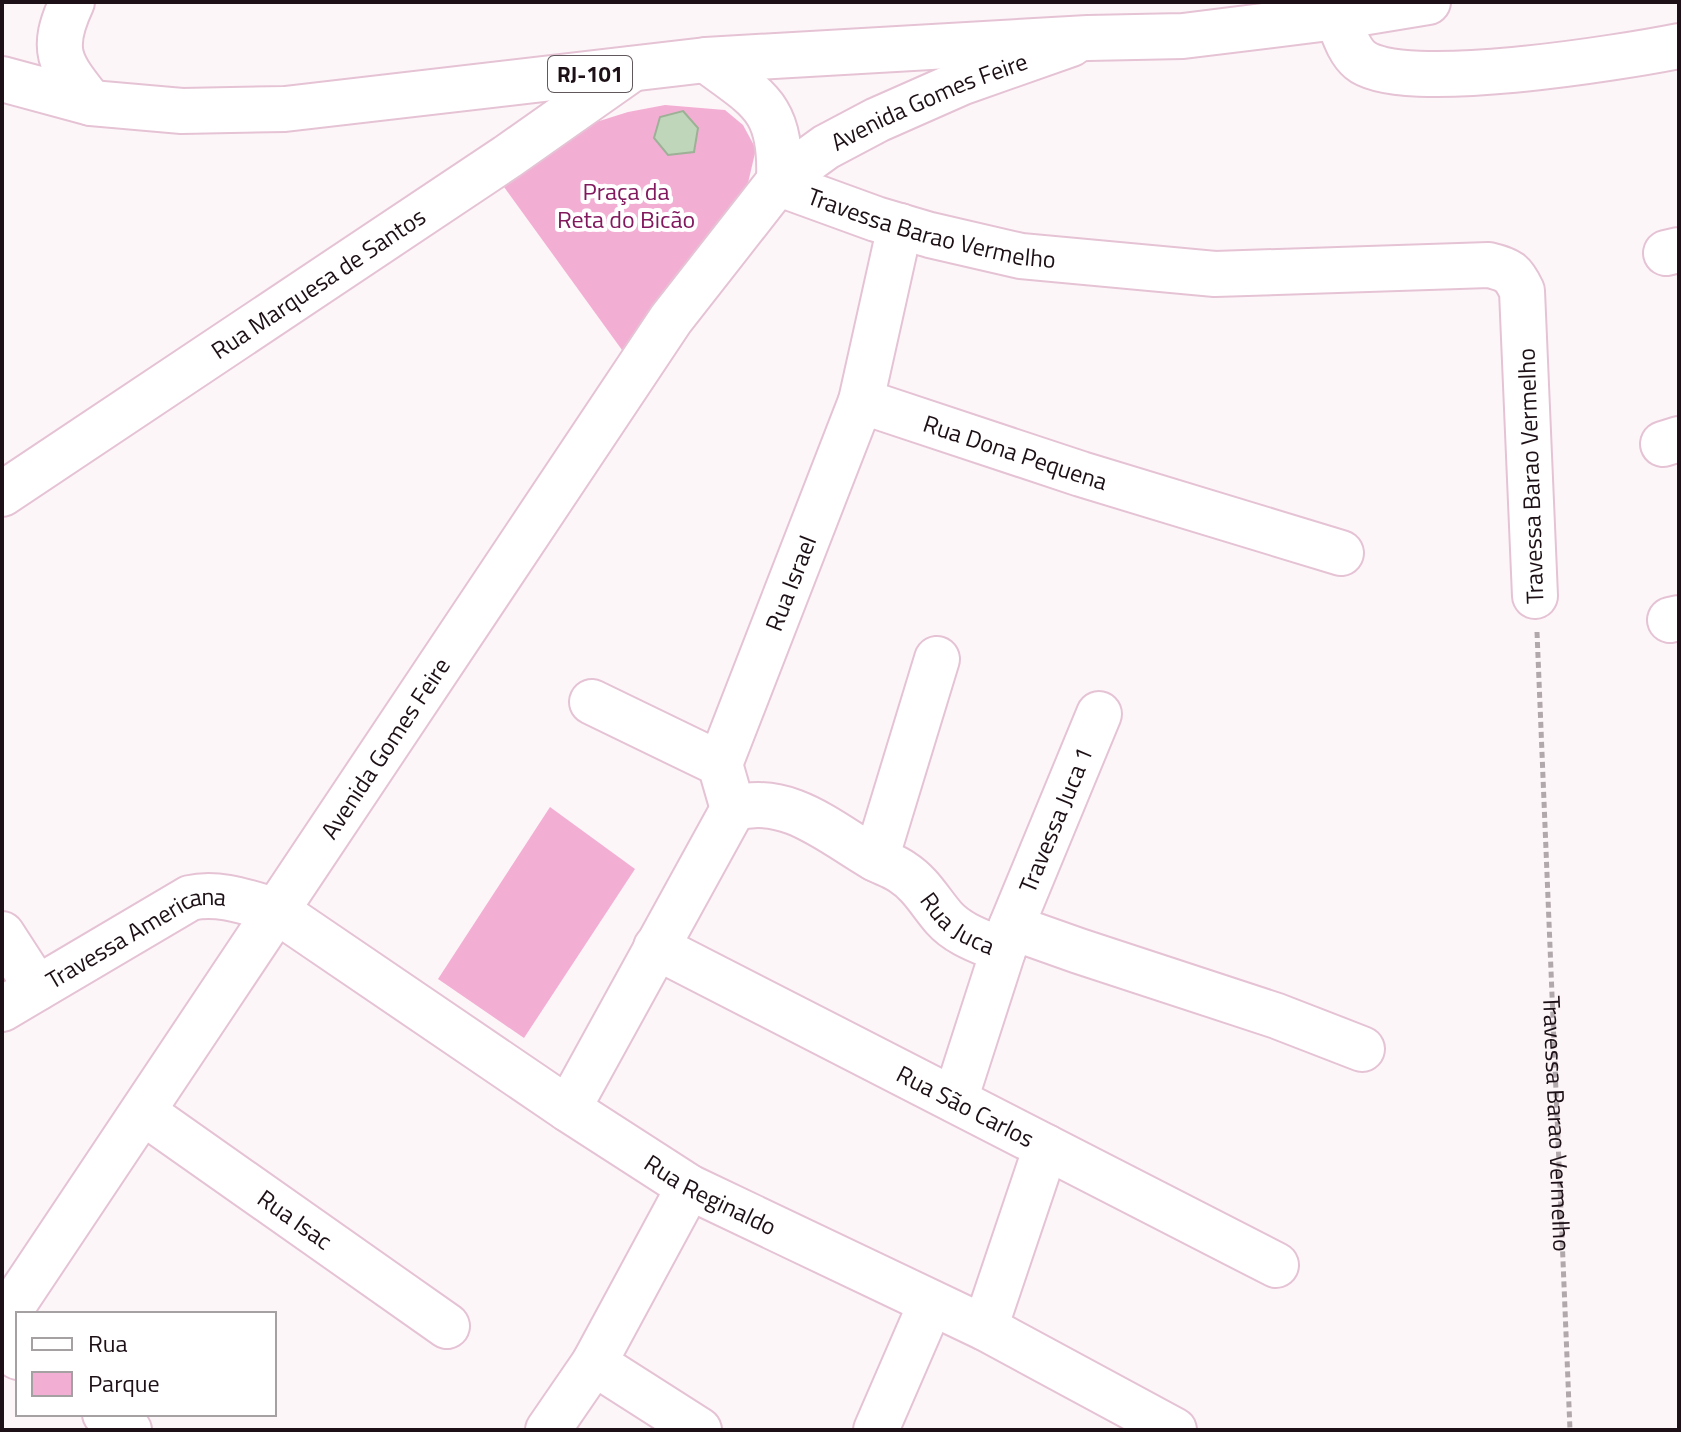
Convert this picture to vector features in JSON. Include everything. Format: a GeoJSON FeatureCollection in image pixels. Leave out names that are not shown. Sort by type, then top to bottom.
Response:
{"type":"FeatureCollection","features":[{"type":"Feature","properties":{"kind":"street"},"geometry":{"type":"LineString","coordinates":[[72,2],[58,44],[63,65],[91,103]]}},
{"type":"Feature","properties":{"kind":"street","name":"RJ-101"},"geometry":{"type":"LineString","coordinates":[[2,79],[91,103],[182,111],[285,109],[706,60],[1088,38],[1183,36],[1428,2]]}},
{"type":"Feature","properties":{"kind":"street"},"geometry":{"type":"LineString","coordinates":[[1337,17],[1360,60],[1379,70],[1413,74],[1490,72],[1621,57],[1679,46]]}},
{"type":"Feature","properties":{"kind":"street","name":"Avenida Gomes Feire"},"geometry":{"type":"LineString","coordinates":[[2,1322],[671,319],[778,182],[826,147],[877,120],[963,82],[1088,38]]}},
{"type":"Feature","properties":{"kind":"street"},"geometry":{"type":"LineString","coordinates":[[706,60],[767,109],[780,152],[778,182]]}},
{"type":"Feature","properties":{"kind":"street","name":"Rua Marquesa de Santos"},"geometry":{"type":"LineString","coordinates":[[6,488],[494,166],[632,69]]}},
{"type":"Feature","properties":{"kind":"street","name":"Travessa Barao Vermelho"},"geometry":{"type":"LineString","coordinates":[[778,182],[900,226],[1021,256],[1215,274],[1489,265],[1505,269],[1515,276],[1522,291],[1535,596]]}},
{"type":"Feature","properties":{"kind":"street"},"geometry":{"type":"LineString","coordinates":[[861,401],[900,226]]}},
{"type":"Feature","properties":{"kind":"street","name":"Rua Dona Pequena"},"geometry":{"type":"LineString","coordinates":[[861,401],[1081,474],[1341,553]]}},
{"type":"Feature","properties":{"kind":"street","name":"Rua Israel"},"geometry":{"type":"LineString","coordinates":[[720,764],[861,401]]}},
{"type":"Feature","properties":{"kind":"street"},"geometry":{"type":"LineString","coordinates":[[876,859],[937,659]]}},
{"type":"Feature","properties":{"kind":"street"},"geometry":{"type":"LineString","coordinates":[[568,1109],[733,809],[720,764],[592,702]]}},
{"type":"Feature","properties":{"kind":"street","name":"Travessa Juca 1"},"geometry":{"type":"LineString","coordinates":[[955,1100],[1007,939],[1099,714]]}},
{"type":"Feature","properties":{"kind":"street","name":"Rua Juca"},"geometry":{"type":"LineString","coordinates":[[733,809],[748,804],[770,805],[814,820],[876,859],[902,871],[958,930],[1079,951],[1277,1016],[1362,1049]]}},
{"type":"Feature","properties":{"kind":"street","name":"Travessa Americana"},"geometry":{"type":"LineString","coordinates":[[20,998],[190,898],[205,894],[277,911]]}},
{"type":"Feature","properties":{"kind":"street","name":"Rua Reginaldo"},"geometry":{"type":"LineString","coordinates":[[277,911],[568,1109],[689,1187],[985,1328],[1174,1430]]}},
{"type":"Feature","properties":{"kind":"street"},"geometry":{"type":"LineString","coordinates":[[2,934],[20,998]]}},
{"type":"Feature","properties":{"kind":"street","name":"Rua São Carlos"},"geometry":{"type":"LineString","coordinates":[[656,947],[1276,1265]]}},
{"type":"Feature","properties":{"kind":"street","name":"Rua Isac"},"geometry":{"type":"LineString","coordinates":[[143,1112],[447,1326]]}},
{"type":"Feature","properties":{"kind":"street"},"geometry":{"type":"LineString","coordinates":[[985,1328],[1046,1147]]}},
{"type":"Feature","properties":{"kind":"street"},"geometry":{"type":"LineString","coordinates":[[548,1430],[594,1363],[689,1187]]}},
{"type":"Feature","properties":{"kind":"street"},"geometry":{"type":"LineString","coordinates":[[876,1430],[931,1303]]}},
{"type":"Feature","properties":{"kind":"street"},"geometry":{"type":"LineString","coordinates":[[594,1363],[699,1430]]}},
{"type":"Feature","properties":{"kind":"street"},"geometry":{"type":"LineString","coordinates":[[108,1416],[129,1430]]}},
{"type":"Feature","properties":{"kind":"path","name":"Travessa Barao Vermelho"},"geometry":{"type":"LineString","coordinates":[[1535,596],[1570,1430]]}},
{"type":"Feature","properties":{"kind":"green space","name":"Praça da Reta do Bicão"},"geometry":{"type":"Polygon","coordinates":[[[665,105],[725,110],[743,125],[756,149],[748,183],[692,266],[622,350],[499,180],[577,128],[628,112],[665,105]]]}},
{"type":"Feature","properties":{"kind":"green space"},"geometry":{"type":"Polygon","coordinates":[[[550,807],[635,869],[524,1038],[438,979],[550,807]]]}},
{"type":"Feature","properties":{"kind":"building"},"geometry":{"type":"Polygon","coordinates":[[[683,111],[698,128],[694,152],[668,155],[654,138],[660,117],[683,111]]]}}]}
